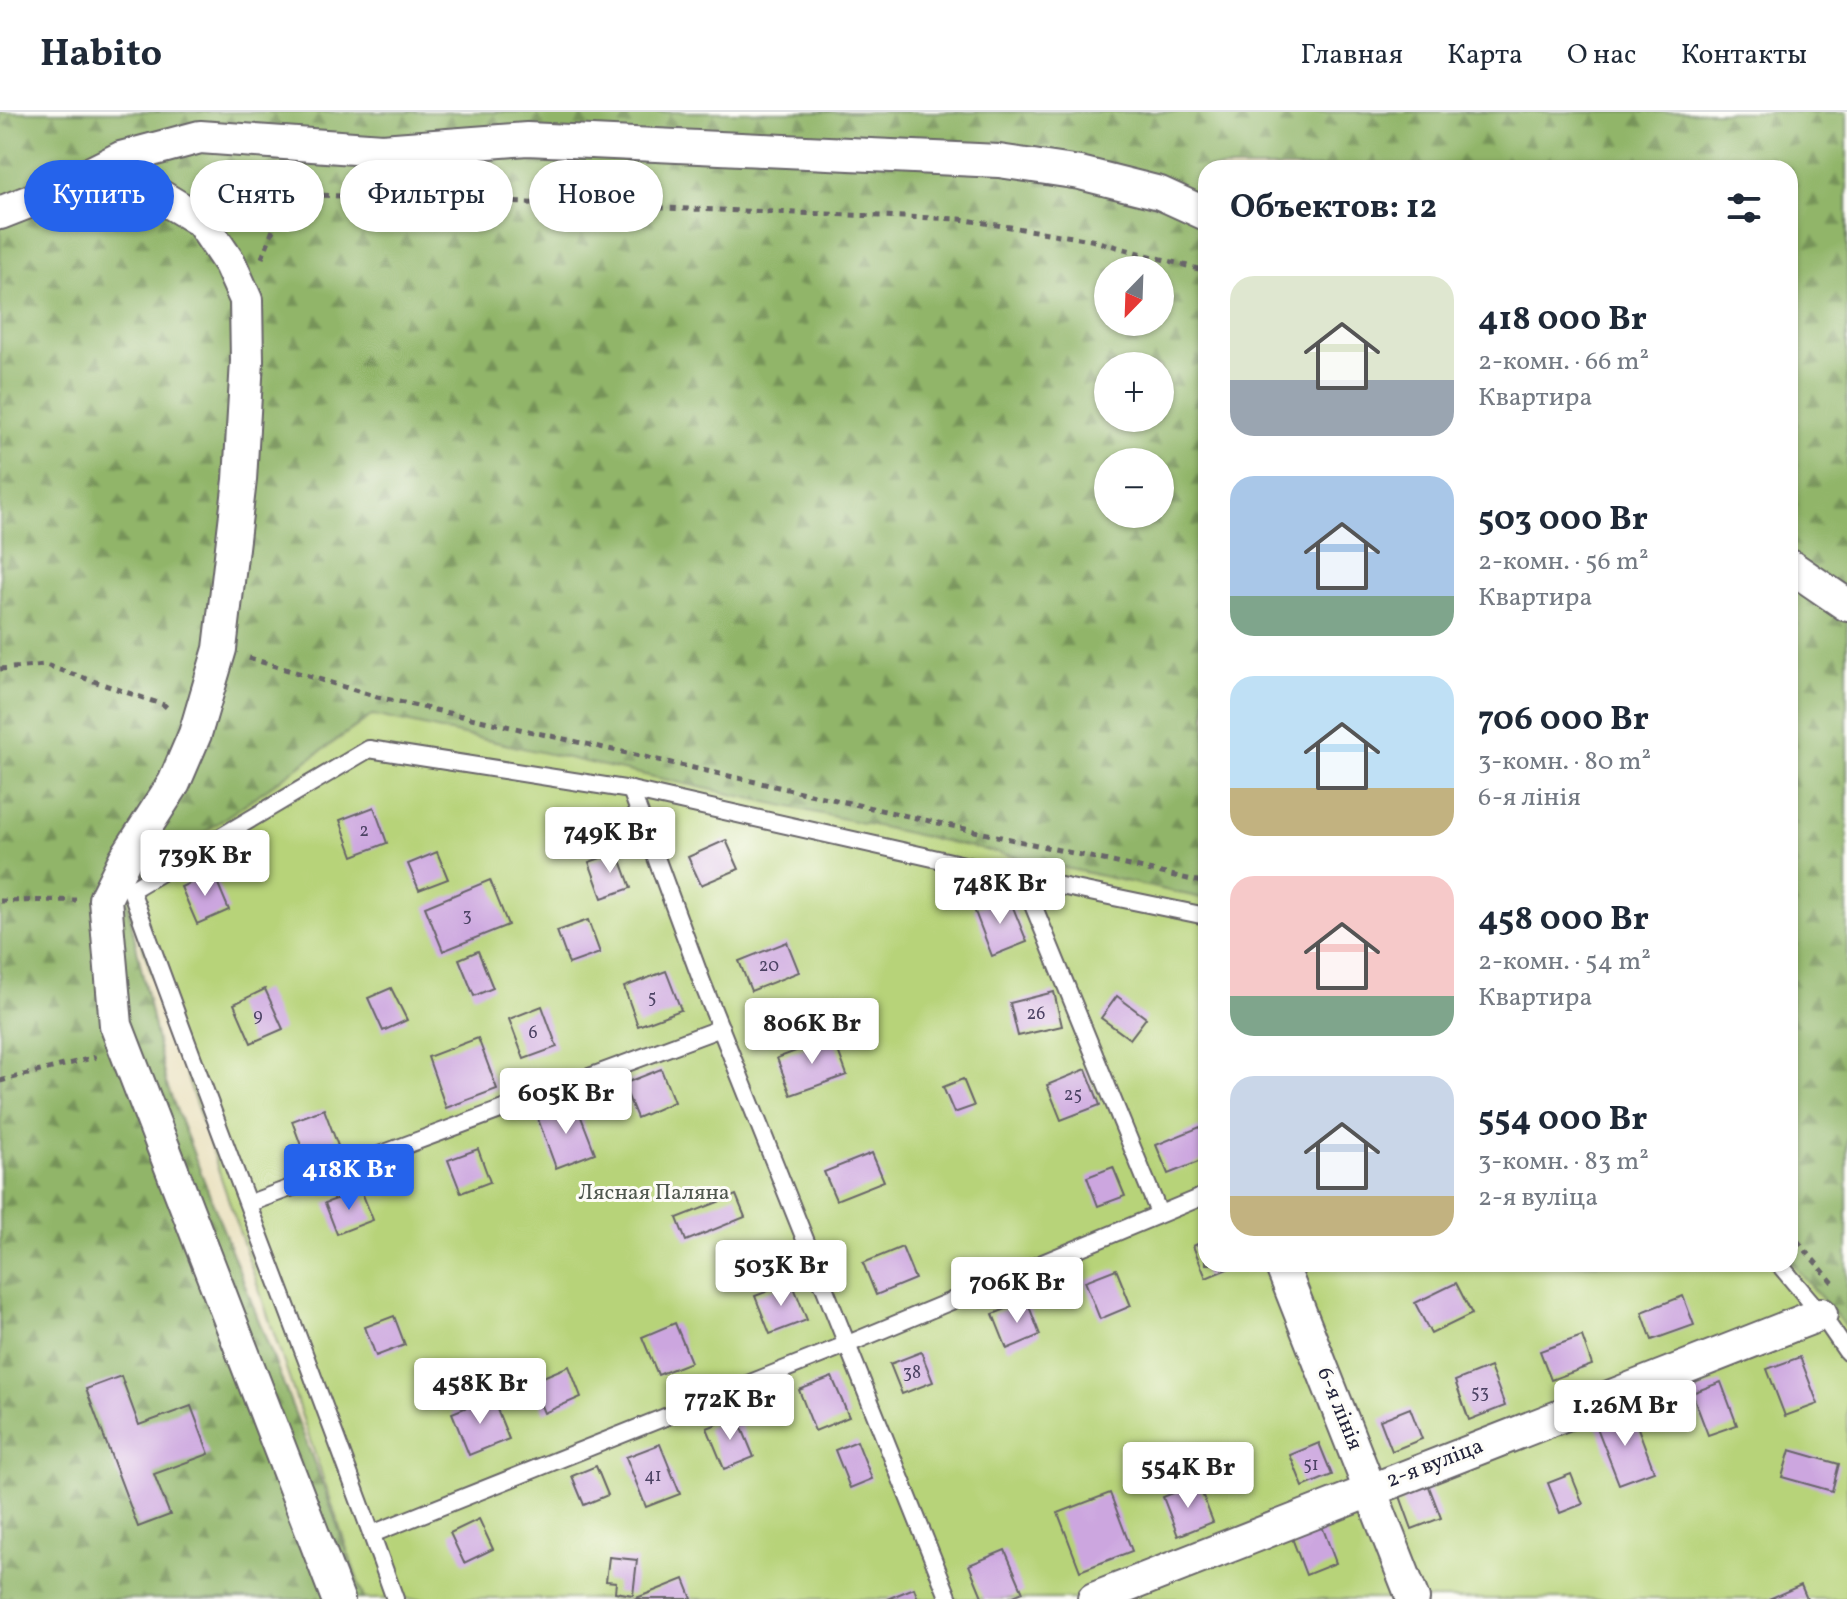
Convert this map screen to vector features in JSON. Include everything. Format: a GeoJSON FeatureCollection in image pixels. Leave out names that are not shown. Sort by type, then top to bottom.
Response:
{"type":"FeatureCollection","features":[{"type":"Feature","properties":{"kind":"street"},"geometry":{"type":"LineString","coordinates":[[117,160],[200,137],[382,150],[527,139],[999,161],[1080,173],[1160,193],[1198,210]]}},
{"type":"Feature","properties":{"kind":"street"},"geometry":{"type":"LineString","coordinates":[[0,213],[24,204]]}},
{"type":"Feature","properties":{"kind":"street"},"geometry":{"type":"LineString","coordinates":[[174,205],[201,221],[230,264],[246,300],[247,361],[240,480],[220,649],[195,734],[174,783],[125,859],[105,899],[116,1025],[338,1599]]}},
{"type":"Feature","properties":{"kind":"street"},"geometry":{"type":"LineString","coordinates":[[1798,571],[1847,605]]}},
{"type":"Feature","properties":{"kind":"street","name":"6-я лінія"},"geometry":{"type":"LineString","coordinates":[[1284,1272],[1413,1599]]}},
{"type":"Feature","properties":{"kind":"street","name":"2-я вуліца"},"geometry":{"type":"LineString","coordinates":[[1094,1599],[1830,1301]]}},
{"type":"Feature","properties":{"kind":"lane"},"geometry":{"type":"LineString","coordinates":[[395,1599],[131,890],[369,749],[631,790],[1198,914]]}},
{"type":"Feature","properties":{"kind":"lane"},"geometry":{"type":"LineString","coordinates":[[631,790],[721,1028],[949,1599]]}},
{"type":"Feature","properties":{"kind":"lane"},"geometry":{"type":"LineString","coordinates":[[1022,878],[1159,1213]]}},
{"type":"Feature","properties":{"kind":"lane"},"geometry":{"type":"LineString","coordinates":[[250,1203],[721,1028]]}},
{"type":"Feature","properties":{"kind":"lane"},"geometry":{"type":"LineString","coordinates":[[372,1534],[848,1344],[1198,1198]]}},
{"type":"Feature","properties":{"kind":"lane"},"geometry":{"type":"LineString","coordinates":[[1790,1272],[1830,1301],[1847,1352]]}},
{"type":"Feature","properties":{"kind":"path"},"geometry":{"type":"LineString","coordinates":[[246,300],[287,194],[960,219],[1091,240],[1198,269]]}},
{"type":"Feature","properties":{"kind":"path"},"geometry":{"type":"LineString","coordinates":[[220,649],[377,697],[1198,881]]}},
{"type":"Feature","properties":{"kind":"path"},"geometry":{"type":"LineString","coordinates":[[0,669],[46,665],[164,705],[195,734]]}},
{"type":"Feature","properties":{"kind":"path"},"geometry":{"type":"LineString","coordinates":[[0,901],[105,899]]}},
{"type":"Feature","properties":{"kind":"path"},"geometry":{"type":"LineString","coordinates":[[0,1081],[126,1049]]}},
{"type":"Feature","properties":{"kind":"path"},"geometry":{"type":"LineString","coordinates":[[1798,1246],[1830,1301]]}},
{"type":"Feature","properties":{"kind":"green space"},"geometry":{"type":"Polygon","coordinates":[[[0,112],[1847,112],[1847,1328],[1798,1270],[1798,160],[1198,160],[1198,897],[372,715],[124,889],[166,1083],[324,1488],[364,1599],[0,1599],[0,112]]]}},
{"type":"Feature","properties":{"kind":"green space","name":"Лясная Паляна"},"geometry":{"type":"Polygon","coordinates":[[[373,715],[1198,897],[1198,1272],[1798,1270],[1847,1328],[1847,1599],[364,1599],[123,889],[373,715]]]}},
{"type":"Feature","properties":{"kind":"building"},"geometry":{"type":"Polygon","coordinates":[[[374,807],[387,843],[353,856],[340,820],[374,807]]]}},
{"type":"Feature","properties":{"kind":"building"},"geometry":{"type":"Polygon","coordinates":[[[726,840],[739,869],[701,885],[688,857],[726,840]]]}},
{"type":"Feature","properties":{"kind":"building"},"geometry":{"type":"Polygon","coordinates":[[[437,852],[448,879],[419,890],[408,864],[437,852]]]}},
{"type":"Feature","properties":{"kind":"building"},"geometry":{"type":"Polygon","coordinates":[[[618,852],[631,888],[602,898],[589,862],[618,852]]]}},
{"type":"Feature","properties":{"kind":"building"},"geometry":{"type":"Polygon","coordinates":[[[213,872],[229,910],[197,924],[181,887],[213,872]]]}},
{"type":"Feature","properties":{"kind":"building"},"geometry":{"type":"Polygon","coordinates":[[[490,880],[508,925],[443,951],[425,907],[490,880]]]}},
{"type":"Feature","properties":{"kind":"building"},"geometry":{"type":"Polygon","coordinates":[[[1008,895],[1027,942],[992,956],[974,909],[1008,895]]]}},
{"type":"Feature","properties":{"kind":"building"},"geometry":{"type":"Polygon","coordinates":[[[588,920],[600,953],[569,964],[557,931],[588,920]]]}},
{"type":"Feature","properties":{"kind":"building"},"geometry":{"type":"Polygon","coordinates":[[[787,942],[799,972],[751,991],[739,961],[787,942]]]}},
{"type":"Feature","properties":{"kind":"building"},"geometry":{"type":"Polygon","coordinates":[[[478,951],[493,988],[474,996],[459,959],[478,951]]]}},
{"type":"Feature","properties":{"kind":"building"},"geometry":{"type":"Polygon","coordinates":[[[666,971],[681,1010],[638,1026],[624,987],[666,971]]]}},
{"type":"Feature","properties":{"kind":"building"},"geometry":{"type":"Polygon","coordinates":[[[391,988],[407,1020],[383,1031],[368,998],[391,988]]]}},
{"type":"Feature","properties":{"kind":"building"},"geometry":{"type":"Polygon","coordinates":[[[265,989],[283,1029],[251,1043],[234,1004],[265,989]]]}},
{"type":"Feature","properties":{"kind":"building"},"geometry":{"type":"Polygon","coordinates":[[[1054,992],[1062,1026],[1018,1036],[1010,1003],[1054,992]]]}},
{"type":"Feature","properties":{"kind":"building"},"geometry":{"type":"Polygon","coordinates":[[[1117,996],[1146,1018],[1130,1039],[1101,1018],[1117,996]]]}},
{"type":"Feature","properties":{"kind":"building"},"geometry":{"type":"Polygon","coordinates":[[[542,1006],[557,1047],[524,1059],[509,1019],[542,1006]]]}},
{"type":"Feature","properties":{"kind":"building"},"geometry":{"type":"Polygon","coordinates":[[[833,1037],[847,1075],[791,1095],[777,1058],[833,1037]]]}},
{"type":"Feature","properties":{"kind":"building"},"geometry":{"type":"Polygon","coordinates":[[[478,1038],[497,1089],[446,1108],[428,1057],[478,1038]]]}},
{"type":"Feature","properties":{"kind":"building"},"geometry":{"type":"Polygon","coordinates":[[[661,1069],[674,1102],[637,1118],[623,1084],[661,1069]]]}},
{"type":"Feature","properties":{"kind":"building"},"geometry":{"type":"Polygon","coordinates":[[[1086,1069],[1100,1105],[1061,1120],[1047,1085],[1086,1069]]]}},
{"type":"Feature","properties":{"kind":"building"},"geometry":{"type":"Polygon","coordinates":[[[963,1079],[974,1106],[954,1113],[943,1087],[963,1079]]]}},
{"type":"Feature","properties":{"kind":"building"},"geometry":{"type":"Polygon","coordinates":[[[576,1104],[595,1153],[556,1168],[538,1119],[576,1104]]]}},
{"type":"Feature","properties":{"kind":"building"},"geometry":{"type":"Polygon","coordinates":[[[324,1109],[338,1146],[306,1159],[292,1121],[324,1109]]]}},
{"type":"Feature","properties":{"kind":"building"},"geometry":{"type":"Polygon","coordinates":[[[1198,1128],[1198,1162],[1168,1174],[1156,1145],[1198,1128]]]}},
{"type":"Feature","properties":{"kind":"building"},"geometry":{"type":"Polygon","coordinates":[[[478,1149],[490,1182],[461,1193],[448,1160],[478,1149]]]}},
{"type":"Feature","properties":{"kind":"building"},"geometry":{"type":"Polygon","coordinates":[[[872,1153],[884,1181],[836,1200],[824,1172],[872,1153]]]}},
{"type":"Feature","properties":{"kind":"building"},"geometry":{"type":"Polygon","coordinates":[[[1113,1167],[1125,1196],[1098,1206],[1087,1177],[1113,1167]]]}},
{"type":"Feature","properties":{"kind":"building"},"geometry":{"type":"Polygon","coordinates":[[[361,1190],[373,1220],[337,1234],[325,1203],[361,1190]]]}},
{"type":"Feature","properties":{"kind":"building"},"geometry":{"type":"Polygon","coordinates":[[[736,1195],[745,1217],[686,1241],[677,1218],[736,1195]]]}},
{"type":"Feature","properties":{"kind":"building"},"geometry":{"type":"Polygon","coordinates":[[[902,1247],[915,1279],[876,1295],[863,1263],[902,1247]]]}},
{"type":"Feature","properties":{"kind":"building"},"geometry":{"type":"Polygon","coordinates":[[[1116,1269],[1131,1306],[1100,1319],[1085,1281],[1116,1269]]]}},
{"type":"Feature","properties":{"kind":"building"},"geometry":{"type":"Polygon","coordinates":[[[1204,1272],[1220,1272],[1206,1278],[1204,1272]]]}},
{"type":"Feature","properties":{"kind":"building"},"geometry":{"type":"Polygon","coordinates":[[[792,1282],[807,1320],[770,1334],[755,1296],[792,1282]]]}},
{"type":"Feature","properties":{"kind":"building"},"geometry":{"type":"Polygon","coordinates":[[[1456,1283],[1472,1314],[1431,1334],[1415,1303],[1456,1283]]]}},
{"type":"Feature","properties":{"kind":"building"},"geometry":{"type":"Polygon","coordinates":[[[1683,1296],[1694,1325],[1652,1340],[1642,1312],[1683,1296]]]}},
{"type":"Feature","properties":{"kind":"building"},"geometry":{"type":"Polygon","coordinates":[[[1027,1301],[1040,1335],[1007,1349],[993,1314],[1027,1301]]]}},
{"type":"Feature","properties":{"kind":"building"},"geometry":{"type":"Polygon","coordinates":[[[394,1316],[405,1345],[376,1356],[365,1327],[394,1316]]]}},
{"type":"Feature","properties":{"kind":"building"},"geometry":{"type":"Polygon","coordinates":[[[675,1323],[691,1362],[658,1375],[642,1337],[675,1323]]]}},
{"type":"Feature","properties":{"kind":"building"},"geometry":{"type":"Polygon","coordinates":[[[1582,1336],[1592,1365],[1551,1380],[1540,1351],[1582,1336]]]}},
{"type":"Feature","properties":{"kind":"building"},"geometry":{"type":"Polygon","coordinates":[[[921,1352],[933,1382],[902,1394],[890,1364],[921,1352]]]}},
{"type":"Feature","properties":{"kind":"building"},"geometry":{"type":"Polygon","coordinates":[[[1800,1357],[1818,1404],[1785,1416],[1767,1369],[1800,1357]]]}},
{"type":"Feature","properties":{"kind":"building"},"geometry":{"type":"Polygon","coordinates":[[[569,1366],[581,1397],[544,1413],[531,1382],[569,1366]]]}},
{"type":"Feature","properties":{"kind":"building"},"geometry":{"type":"Polygon","coordinates":[[[1490,1367],[1505,1406],[1469,1420],[1455,1381],[1490,1367]]]}},
{"type":"Feature","properties":{"kind":"building"},"geometry":{"type":"Polygon","coordinates":[[[121,1376],[139,1425],[191,1406],[209,1454],[154,1474],[170,1515],[138,1527],[86,1389],[121,1376]]]}},
{"type":"Feature","properties":{"kind":"building"},"geometry":{"type":"Polygon","coordinates":[[[832,1377],[849,1417],[815,1431],[799,1390],[832,1377]]]}},
{"type":"Feature","properties":{"kind":"building"},"geometry":{"type":"Polygon","coordinates":[[[1721,1382],[1737,1425],[1708,1435],[1692,1393],[1721,1382]]]}},
{"type":"Feature","properties":{"kind":"building"},"geometry":{"type":"Polygon","coordinates":[[[492,1397],[509,1439],[469,1455],[452,1413],[492,1397]]]}},
{"type":"Feature","properties":{"kind":"building"},"geometry":{"type":"Polygon","coordinates":[[[1410,1408],[1422,1439],[1392,1451],[1380,1420],[1410,1408]]]}},
{"type":"Feature","properties":{"kind":"building"},"geometry":{"type":"Polygon","coordinates":[[[1632,1412],[1654,1471],[1619,1484],[1596,1425],[1632,1412]]]}},
{"type":"Feature","properties":{"kind":"building"},"geometry":{"type":"Polygon","coordinates":[[[737,1416],[754,1457],[724,1469],[707,1428],[737,1416]]]}},
{"type":"Feature","properties":{"kind":"building"},"geometry":{"type":"Polygon","coordinates":[[[857,1441],[872,1479],[850,1488],[835,1450],[857,1441]]]}},
{"type":"Feature","properties":{"kind":"building"},"geometry":{"type":"Polygon","coordinates":[[[1319,1443],[1332,1475],[1303,1487],[1290,1455],[1319,1443]]]}},
{"type":"Feature","properties":{"kind":"building"},"geometry":{"type":"Polygon","coordinates":[[[660,1444],[680,1494],[646,1507],[626,1457],[660,1444]]]}},
{"type":"Feature","properties":{"kind":"building"},"geometry":{"type":"Polygon","coordinates":[[[1790,1450],[1839,1464],[1832,1491],[1782,1477],[1790,1450]]]}},
{"type":"Feature","properties":{"kind":"building"},"geometry":{"type":"Polygon","coordinates":[[[596,1466],[608,1495],[584,1505],[572,1476],[596,1466]]]}},
{"type":"Feature","properties":{"kind":"building"},"geometry":{"type":"Polygon","coordinates":[[[1571,1474],[1583,1504],[1560,1513],[1548,1483],[1571,1474]]]}},
{"type":"Feature","properties":{"kind":"building"},"geometry":{"type":"Polygon","coordinates":[[[1198,1483],[1213,1522],[1178,1536],[1163,1497],[1198,1483]]]}},
{"type":"Feature","properties":{"kind":"building"},"geometry":{"type":"Polygon","coordinates":[[[1428,1484],[1441,1518],[1412,1529],[1400,1496],[1428,1484]]]}},
{"type":"Feature","properties":{"kind":"building"},"geometry":{"type":"Polygon","coordinates":[[[1110,1493],[1132,1551],[1080,1571],[1058,1513],[1110,1493]]]}},
{"type":"Feature","properties":{"kind":"building"},"geometry":{"type":"Polygon","coordinates":[[[479,1519],[493,1549],[464,1563],[450,1533],[479,1519]]]}},
{"type":"Feature","properties":{"kind":"building"},"geometry":{"type":"Polygon","coordinates":[[[1322,1526],[1336,1563],[1306,1575],[1292,1538],[1322,1526]]]}},
{"type":"Feature","properties":{"kind":"building"},"geometry":{"type":"Polygon","coordinates":[[[1005,1550],[1023,1592],[1006,1599],[983,1599],[969,1565],[1005,1550]]]}},
{"type":"Feature","properties":{"kind":"building"},"geometry":{"type":"Polygon","coordinates":[[[609,1557],[637,1560],[633,1595],[615,1592],[616,1582],[606,1581],[609,1557]]]}},
{"type":"Feature","properties":{"kind":"building"},"geometry":{"type":"Polygon","coordinates":[[[684,1579],[692,1599],[634,1599],[684,1579]]]}},
{"type":"Feature","properties":{"kind":"building"},"geometry":{"type":"Polygon","coordinates":[[[1801,1585],[1807,1599],[1769,1599],[1801,1585]]]}},
{"type":"Feature","properties":{"kind":"building"},"geometry":{"type":"Polygon","coordinates":[[[914,1588],[918,1599],[887,1599],[914,1588]]]}}]}
